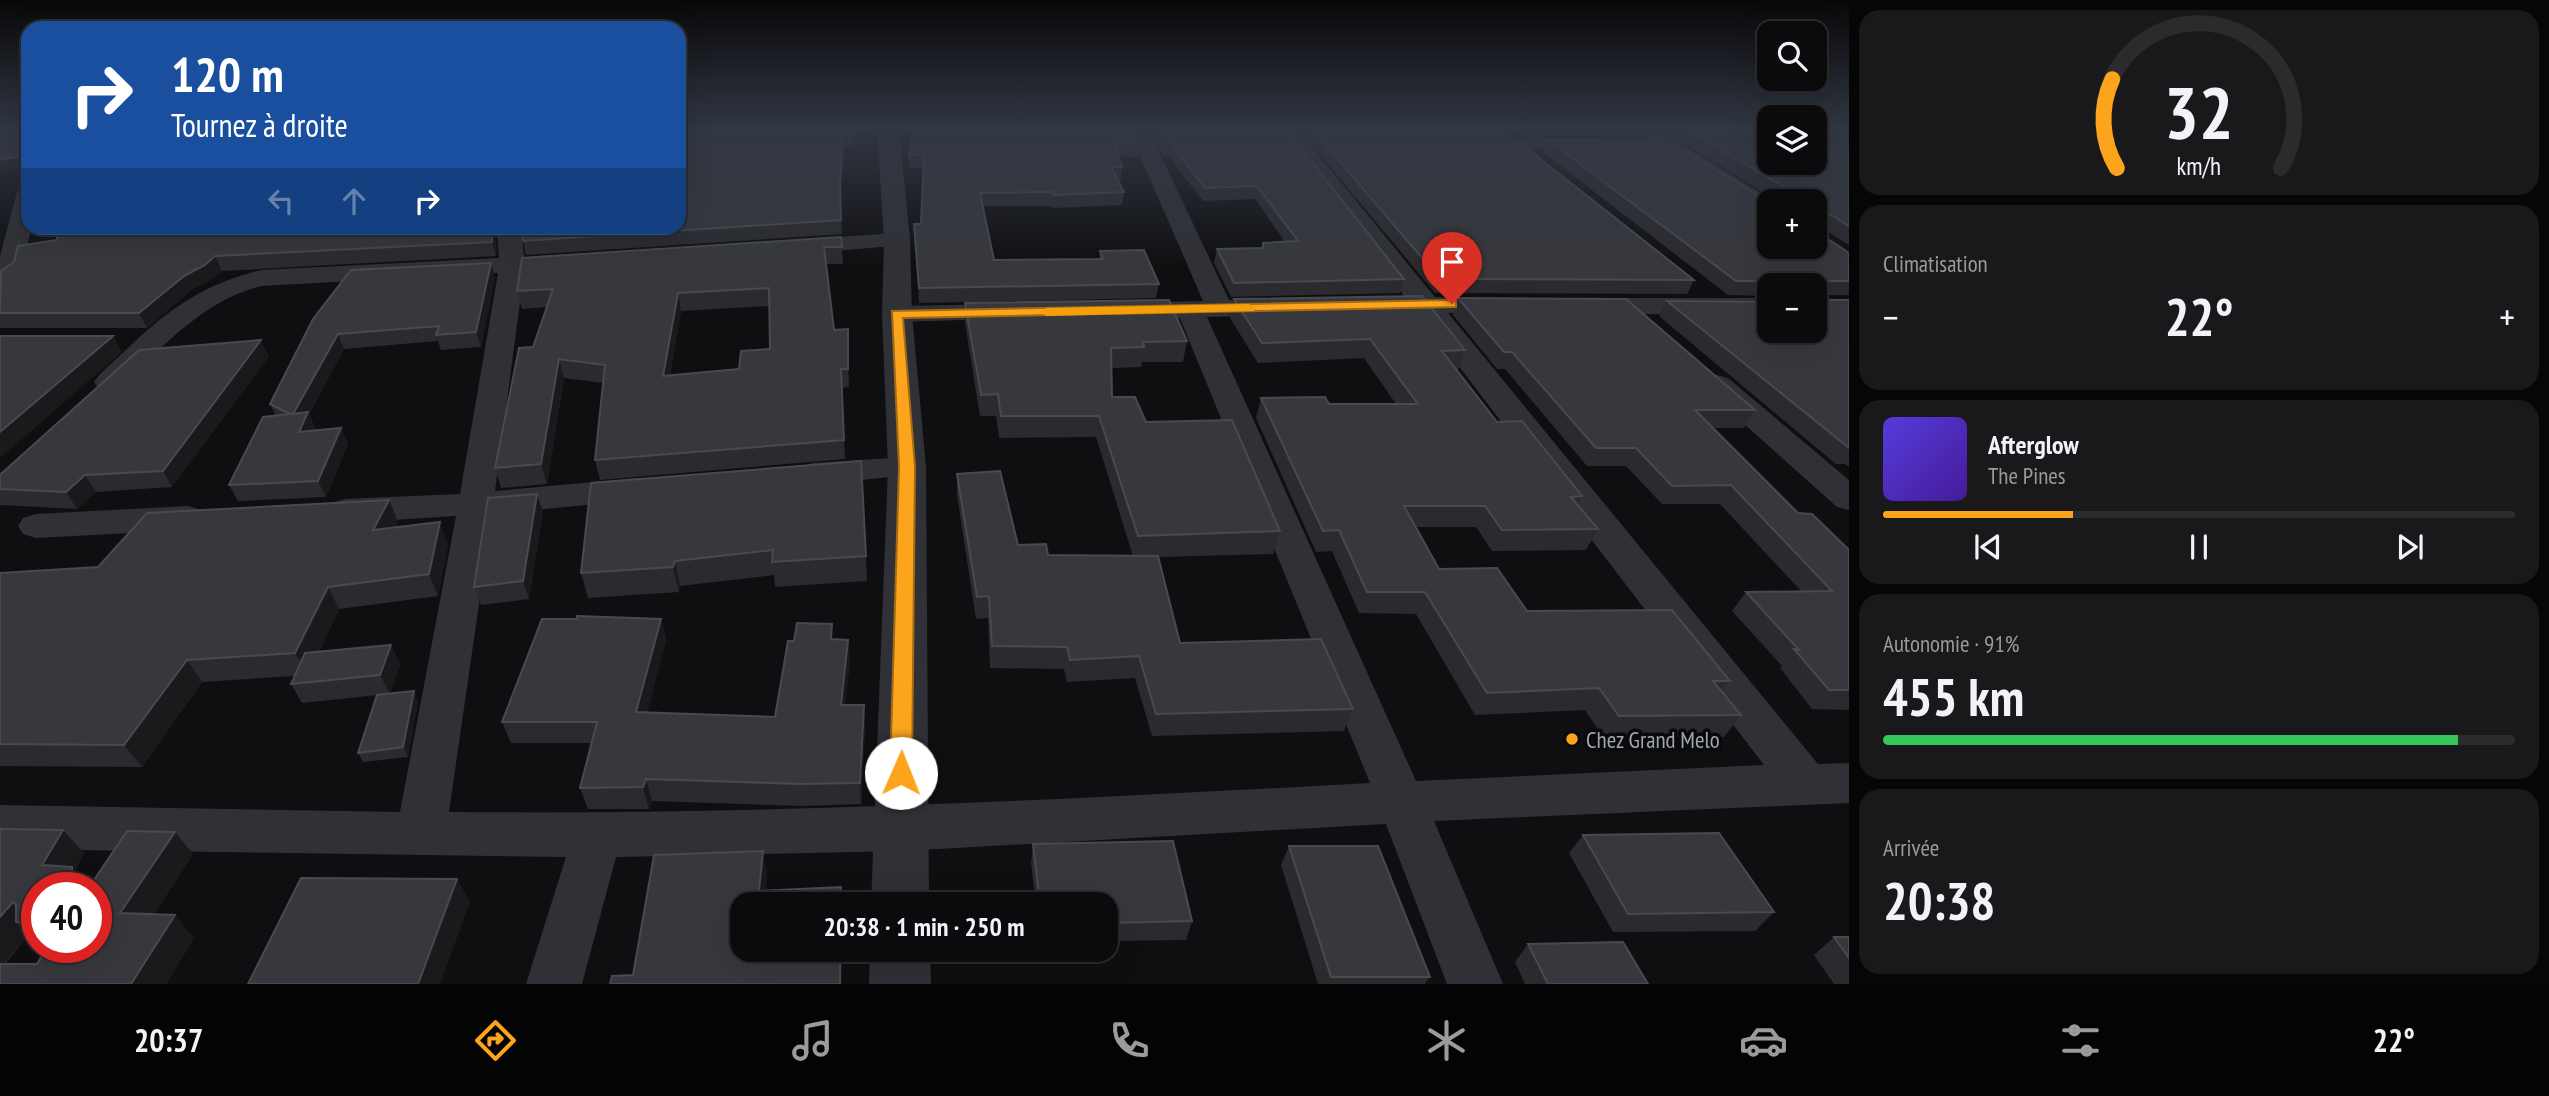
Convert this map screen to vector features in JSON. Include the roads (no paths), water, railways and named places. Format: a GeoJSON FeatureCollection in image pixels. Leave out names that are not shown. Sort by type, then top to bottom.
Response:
{"type":"FeatureCollection","features":[{"type":"Feature","properties":{"kind":"street"},"geometry":{"type":"LineString","coordinates":[[892,174],[907,467],[900,892]]}},
{"type":"Feature","properties":{"kind":"street"},"geometry":{"type":"LineString","coordinates":[[1155,174],[1205,309],[1475,984]]}},
{"type":"Feature","properties":{"kind":"street"},"geometry":{"type":"LineString","coordinates":[[1323,174],[1427,304],[1828,784]]}},
{"type":"Feature","properties":{"kind":"street"},"geometry":{"type":"LineString","coordinates":[[1715,174],[1757,200]]}},
{"type":"Feature","properties":{"kind":"street"},"geometry":{"type":"LineString","coordinates":[[8,275],[21,197]]}},
{"type":"Feature","properties":{"kind":"street"},"geometry":{"type":"LineString","coordinates":[[421,832],[476,504],[512,265],[510,235]]}},
{"type":"Feature","properties":{"kind":"street"},"geometry":{"type":"LineString","coordinates":[[766,248],[897,240]]}},
{"type":"Feature","properties":{"kind":"street"},"geometry":{"type":"LineString","coordinates":[[94,395],[202,298],[240,281],[592,260]]}},
{"type":"Feature","properties":{"kind":"street"},"geometry":{"type":"LineString","coordinates":[[1689,280],[1721,306]]}},
{"type":"Feature","properties":{"kind":"street"},"geometry":{"type":"LineString","coordinates":[[1358,305],[1757,306]]}},
{"type":"Feature","properties":{"kind":"street"},"geometry":{"type":"LineString","coordinates":[[1106,311],[1303,307]]}},
{"type":"Feature","properties":{"kind":"street"},"geometry":{"type":"LineString","coordinates":[[1628,307],[1660,334]]}},
{"type":"Feature","properties":{"kind":"street"},"geometry":{"type":"LineString","coordinates":[[897,314],[1037,312]]}},
{"type":"Feature","properties":{"kind":"street"},"geometry":{"type":"LineString","coordinates":[[116,340],[155,340]]}},
{"type":"Feature","properties":{"kind":"street"},"geometry":{"type":"LineString","coordinates":[[1691,362],[1849,499]]}},
{"type":"Feature","properties":{"kind":"street"},"geometry":{"type":"LineString","coordinates":[[782,477],[907,467]]}},
{"type":"Feature","properties":{"kind":"street"},"geometry":{"type":"LineString","coordinates":[[311,512],[476,504],[672,486]]}},
{"type":"Feature","properties":{"kind":"street"},"geometry":{"type":"LineString","coordinates":[[36,526],[215,517]]}},
{"type":"Feature","properties":{"kind":"street"},"geometry":{"type":"LineString","coordinates":[[0,827],[597,836],[900,829],[1402,802],[1828,784]]}},
{"type":"Feature","properties":{"kind":"street"},"geometry":{"type":"LineString","coordinates":[[102,872],[132,829]]}},
{"type":"Feature","properties":{"kind":"street"},"geometry":{"type":"LineString","coordinates":[[554,984],[597,836]]}},
{"type":"Feature","properties":{"kind":"street"},"geometry":{"type":"LineString","coordinates":[[900,962],[900,984]]}},
{"type":"Feature","properties":{"kind":"place","name":"Chez Grand Melo"},"geometry":{"type":"Point","coordinates":[1572,739]}}]}
